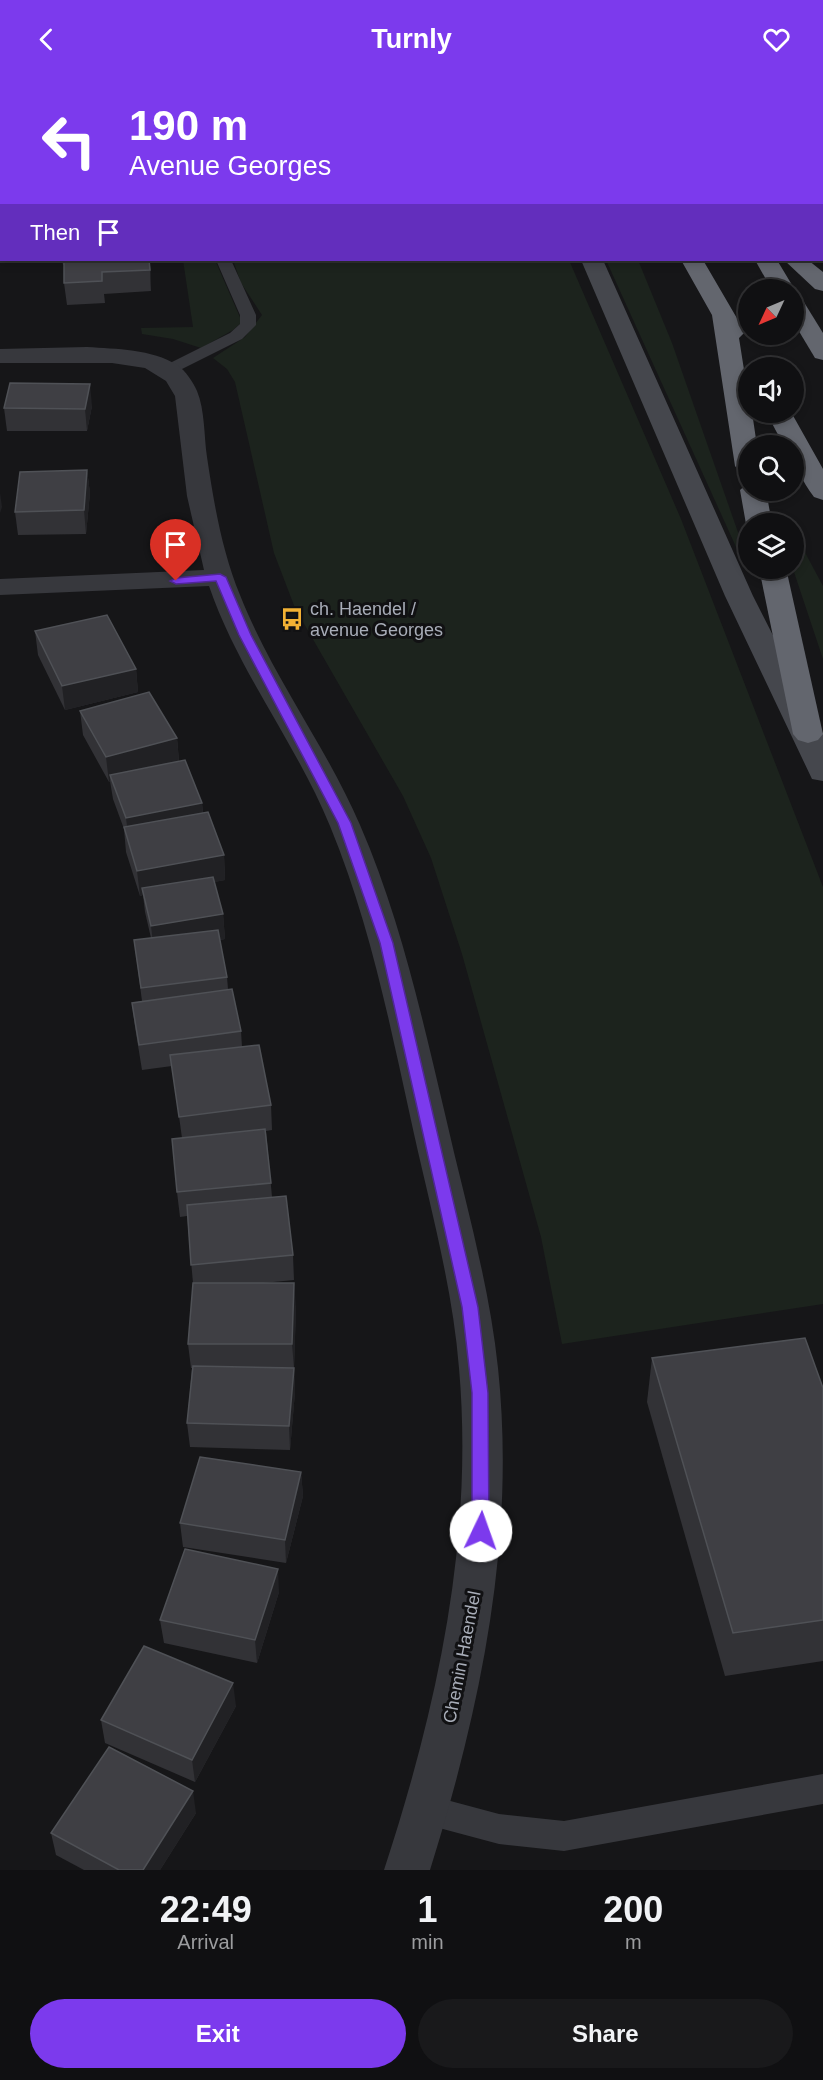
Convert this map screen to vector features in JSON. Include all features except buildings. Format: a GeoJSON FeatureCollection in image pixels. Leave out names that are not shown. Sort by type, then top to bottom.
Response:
{"type":"FeatureCollection","features":[{"type":"Feature","properties":{"kind":"highway"},"geometry":{"type":"LineString","coordinates":[[693,261],[747,357]]}},
{"type":"Feature","properties":{"kind":"highway"},"geometry":{"type":"LineString","coordinates":[[767,261],[777,279]]}},
{"type":"Feature","properties":{"kind":"highway"},"geometry":{"type":"LineString","coordinates":[[796,261],[823,285]]}},
{"type":"Feature","properties":{"kind":"highway"},"geometry":{"type":"LineString","coordinates":[[723,314],[743,435]]}},
{"type":"Feature","properties":{"kind":"highway"},"geometry":{"type":"LineString","coordinates":[[804,321],[823,353]]}},
{"type":"Feature","properties":{"kind":"highway"},"geometry":{"type":"LineString","coordinates":[[784,423],[823,492]]}},
{"type":"Feature","properties":{"kind":"highway"},"geometry":{"type":"LineString","coordinates":[[775,579],[808,734]]}},
{"type":"Feature","properties":{"kind":"street"},"geometry":{"type":"LineString","coordinates":[[592,261],[739,596],[808,734],[823,772]]}},
{"type":"Feature","properties":{"kind":"street"},"geometry":{"type":"LineString","coordinates":[[0,356],[116,357],[148,362],[168,370]]}},
{"type":"Feature","properties":{"kind":"street","name":"Chemin Haendel"},"geometry":{"type":"LineString","coordinates":[[168,370],[181,383],[187,396],[197,479],[220,577],[241,627],[344,823],[370,891],[386,943],[414,1057],[470,1307],[479,1369],[483,1440],[482,1511],[476,1589],[461,1671],[428,1810],[407,1870]]}},
{"type":"Feature","properties":{"kind":"street"},"geometry":{"type":"LineString","coordinates":[[0,587],[176,581],[220,577]]}},
{"type":"Feature","properties":{"kind":"lane"},"geometry":{"type":"LineString","coordinates":[[168,370],[236,336],[248,325],[248,315],[223,261]]}},
{"type":"Feature","properties":{"kind":"lane"},"geometry":{"type":"LineString","coordinates":[[428,1810],[499,1829],[564,1836],[823,1789]]}},
{"type":"Feature","properties":{"kind":"shaded area"},"geometry":{"type":"Polygon","coordinates":[[[183,261],[215,261],[242,322],[233,330],[201,348],[173,339],[142,334],[141,328],[193,327],[183,261]]]}},
{"type":"Feature","properties":{"kind":"shaded area"},"geometry":{"type":"Polygon","coordinates":[[[233,261],[569,261],[681,519],[823,887],[823,1304],[562,1344],[541,1237],[462,954],[431,858],[403,796],[295,608],[274,553],[235,382],[227,369],[213,358],[245,337],[262,315],[241,283],[233,261]]]}},
{"type":"Feature","properties":{"kind":"shaded area"},"geometry":{"type":"Polygon","coordinates":[[[606,261],[638,261],[672,343],[738,532],[738,551],[606,261]]]}},
{"type":"Feature","properties":{"kind":"shaded area"},"geometry":{"type":"Polygon","coordinates":[[[804,551],[823,586],[823,659],[796,579],[804,579],[804,551]]]}},
{"type":"Feature","properties":{"kind":"place","name":"ch. Haendel / avenue Georges"},"geometry":{"type":"Point","coordinates":[292,619]}},
{"type":"Feature","properties":{"kind":"route"},"geometry":{"type":"LineString","coordinates":[[176,581],[220,577],[234,612],[263,671],[344,823],[370,891],[386,943],[414,1057],[470,1307],[479,1369],[483,1440],[481,1531]]}}]}
